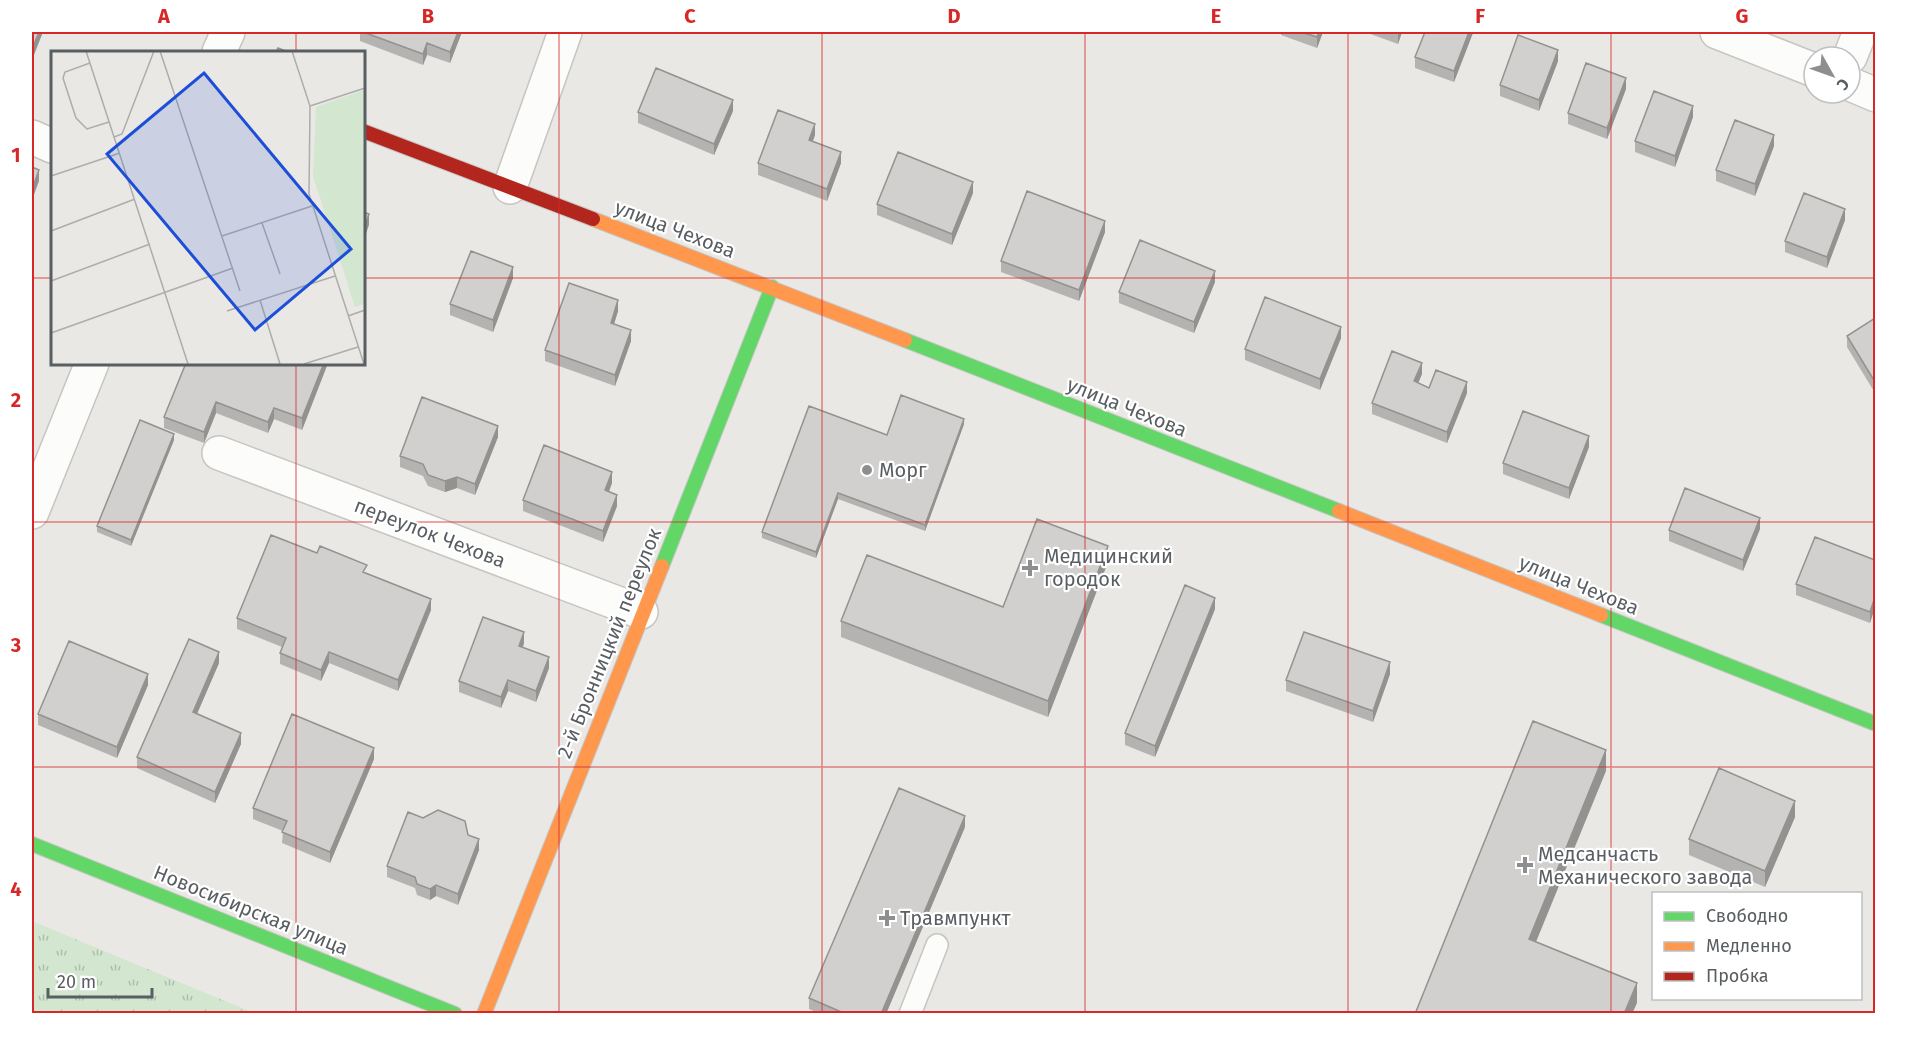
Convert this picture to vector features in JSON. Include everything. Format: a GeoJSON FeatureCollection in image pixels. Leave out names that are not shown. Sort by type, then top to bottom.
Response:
{"type":"FeatureCollection","features":[{"type":"Feature","properties":{"kind":"street"},"geometry":{"type":"LineString","coordinates":[[219,51],[228,32]]}},
{"type":"Feature","properties":{"kind":"street"},"geometry":{"type":"LineString","coordinates":[[510,187],[565,32]]}},
{"type":"Feature","properties":{"kind":"street"},"geometry":{"type":"LineString","coordinates":[[1717,32],[1802,65]]}},
{"type":"Feature","properties":{"kind":"street","name":"улица Чехова"},"geometry":{"type":"LineString","coordinates":[[364,131],[772,287],[1875,724]]}},
{"type":"Feature","properties":{"kind":"street"},"geometry":{"type":"LineString","coordinates":[[32,137],[51,146]]}},
{"type":"Feature","properties":{"kind":"street","name":"2-й Бронницкий переулок"},"geometry":{"type":"LineString","coordinates":[[484,1014],[641,612],[772,287]]}},
{"type":"Feature","properties":{"kind":"street"},"geometry":{"type":"LineString","coordinates":[[32,512],[92,364]]}},
{"type":"Feature","properties":{"kind":"street","name":"переулок Чехова"},"geometry":{"type":"LineString","coordinates":[[219,453],[641,612]]}},
{"type":"Feature","properties":{"kind":"street","name":"Новосибирская улица"},"geometry":{"type":"LineString","coordinates":[[32,844],[455,1014]]}},
{"type":"Feature","properties":{"kind":"lane"},"geometry":{"type":"LineString","coordinates":[[910,1014],[937,945]]}},
{"type":"Feature","properties":{"kind":"green space"},"geometry":{"type":"Polygon","coordinates":[[[32,921],[51,929],[254,1013],[32,1013],[32,921]]]}},
{"type":"Feature","properties":{"kind":"building"},"geometry":{"type":"Polygon","coordinates":[[[32,32],[39,32],[32,49],[32,32]]]}},
{"type":"Feature","properties":{"kind":"building"},"geometry":{"type":"Polygon","coordinates":[[[363,32],[458,32],[450,52],[427,43],[423,54],[363,32]]]}},
{"type":"Feature","properties":{"kind":"building"},"geometry":{"type":"Polygon","coordinates":[[[1301,32],[1319,32],[1317,37],[1301,32]]]}},
{"type":"Feature","properties":{"kind":"building"},"geometry":{"type":"Polygon","coordinates":[[[1425,32],[1469,32],[1454,71],[1415,57],[1425,32]]]}},
{"type":"Feature","properties":{"kind":"building"},"geometry":{"type":"Polygon","coordinates":[[[1518,35],[1558,50],[1539,100],[1500,85],[1518,35]]]}},
{"type":"Feature","properties":{"kind":"building"},"geometry":{"type":"Polygon","coordinates":[[[1586,63],[1626,78],[1607,128],[1568,113],[1586,63]]]}},
{"type":"Feature","properties":{"kind":"building"},"geometry":{"type":"Polygon","coordinates":[[[656,68],[733,100],[714,144],[638,112],[656,68]]]}},
{"type":"Feature","properties":{"kind":"building"},"geometry":{"type":"Polygon","coordinates":[[[1654,91],[1693,106],[1675,156],[1635,141],[1654,91]]]}},
{"type":"Feature","properties":{"kind":"building"},"geometry":{"type":"Polygon","coordinates":[[[778,110],[815,124],[809,140],[841,152],[827,189],[758,163],[778,110]]]}},
{"type":"Feature","properties":{"kind":"building"},"geometry":{"type":"Polygon","coordinates":[[[1735,120],[1774,135],[1755,184],[1716,170],[1735,120]]]}},
{"type":"Feature","properties":{"kind":"building"},"geometry":{"type":"Polygon","coordinates":[[[898,152],[973,182],[952,234],[877,204],[898,152]]]}},
{"type":"Feature","properties":{"kind":"building"},"geometry":{"type":"Polygon","coordinates":[[[32,167],[39,170],[32,189],[32,167]]]}},
{"type":"Feature","properties":{"kind":"building"},"geometry":{"type":"Polygon","coordinates":[[[1027,191],[1105,221],[1079,290],[1001,261],[1027,191]]]}},
{"type":"Feature","properties":{"kind":"building"},"geometry":{"type":"Polygon","coordinates":[[[1804,193],[1845,209],[1827,257],[1785,241],[1804,193]]]}},
{"type":"Feature","properties":{"kind":"building"},"geometry":{"type":"Polygon","coordinates":[[[364,212],[369,214],[364,228],[364,212]]]}},
{"type":"Feature","properties":{"kind":"building"},"geometry":{"type":"Polygon","coordinates":[[[1140,240],[1215,271],[1194,322],[1119,292],[1140,240]]]}},
{"type":"Feature","properties":{"kind":"building"},"geometry":{"type":"Polygon","coordinates":[[[471,251],[513,267],[493,320],[450,304],[471,251]]]}},
{"type":"Feature","properties":{"kind":"building"},"geometry":{"type":"Polygon","coordinates":[[[569,283],[618,300],[611,323],[631,330],[615,375],[545,350],[569,283]]]}},
{"type":"Feature","properties":{"kind":"building"},"geometry":{"type":"Polygon","coordinates":[[[1265,297],[1341,327],[1320,379],[1245,349],[1265,297]]]}},
{"type":"Feature","properties":{"kind":"building"},"geometry":{"type":"Polygon","coordinates":[[[1875,318],[1875,382],[1847,336],[1875,318]]]}},
{"type":"Feature","properties":{"kind":"building"},"geometry":{"type":"Polygon","coordinates":[[[1392,351],[1422,363],[1414,381],[1429,388],[1436,370],[1467,382],[1447,432],[1372,403],[1392,351]]]}},
{"type":"Feature","properties":{"kind":"building"},"geometry":{"type":"Polygon","coordinates":[[[186,364],[324,364],[302,418],[274,408],[268,422],[216,402],[204,432],[164,417],[186,364]]]}},
{"type":"Feature","properties":{"kind":"building","name":"Морг"},"geometry":{"type":"Polygon","coordinates":[[[901,395],[964,419],[925,525],[838,493],[816,552],[762,532],[809,406],[887,435],[901,395]]]}},
{"type":"Feature","properties":{"kind":"building"},"geometry":{"type":"Polygon","coordinates":[[[422,397],[498,426],[475,484],[457,477],[445,481],[428,475],[423,464],[400,456],[422,397]]]}},
{"type":"Feature","properties":{"kind":"building"},"geometry":{"type":"Polygon","coordinates":[[[1523,411],[1589,436],[1569,488],[1503,463],[1523,411]]]}},
{"type":"Feature","properties":{"kind":"building"},"geometry":{"type":"Polygon","coordinates":[[[140,420],[174,434],[131,540],[97,526],[140,420]]]}},
{"type":"Feature","properties":{"kind":"building"},"geometry":{"type":"Polygon","coordinates":[[[544,445],[612,472],[605,490],[617,495],[603,531],[523,500],[544,445]]]}},
{"type":"Feature","properties":{"kind":"building"},"geometry":{"type":"Polygon","coordinates":[[[1685,488],[1760,518],[1743,560],[1669,530],[1685,488]]]}},
{"type":"Feature","properties":{"kind":"building"},"geometry":{"type":"Polygon","coordinates":[[[1037,519],[1108,546],[1048,701],[841,621],[867,555],[1003,607],[1037,519]]]}},
{"type":"Feature","properties":{"kind":"building"},"geometry":{"type":"Polygon","coordinates":[[[271,535],[317,553],[320,546],[367,565],[363,572],[431,599],[398,680],[329,652],[321,670],[280,653],[286,638],[237,618],[271,535]]]}},
{"type":"Feature","properties":{"kind":"building"},"geometry":{"type":"Polygon","coordinates":[[[1815,537],[1875,560],[1875,597],[1870,612],[1796,584],[1815,537]]]}},
{"type":"Feature","properties":{"kind":"building"},"geometry":{"type":"Polygon","coordinates":[[[1185,585],[1215,598],[1155,746],[1125,733],[1185,585]]]}},
{"type":"Feature","properties":{"kind":"building"},"geometry":{"type":"Polygon","coordinates":[[[483,617],[524,632],[519,646],[549,657],[536,691],[508,680],[501,697],[459,681],[483,617]]]}},
{"type":"Feature","properties":{"kind":"building"},"geometry":{"type":"Polygon","coordinates":[[[1304,632],[1390,662],[1373,711],[1286,680],[1304,632]]]}},
{"type":"Feature","properties":{"kind":"building"},"geometry":{"type":"Polygon","coordinates":[[[189,639],[219,652],[193,712],[241,733],[215,792],[137,757],[189,639]]]}},
{"type":"Feature","properties":{"kind":"building"},"geometry":{"type":"Polygon","coordinates":[[[69,641],[148,674],[117,747],[38,714],[69,641]]]}},
{"type":"Feature","properties":{"kind":"building"},"geometry":{"type":"Polygon","coordinates":[[[292,714],[374,748],[330,852],[282,832],[287,821],[253,808],[292,714]]]}},
{"type":"Feature","properties":{"kind":"building","name":"Медсанчасть Механического завода"},"geometry":{"type":"Polygon","coordinates":[[[1533,721],[1606,750],[1529,939],[1637,983],[1624,1014],[1415,1014],[1533,721]]]}},
{"type":"Feature","properties":{"kind":"building"},"geometry":{"type":"Polygon","coordinates":[[[1719,768],[1795,801],[1765,871],[1689,839],[1719,768]]]}},
{"type":"Feature","properties":{"kind":"building","name":"Травмпункт"},"geometry":{"type":"Polygon","coordinates":[[[899,788],[965,816],[881,1014],[846,1014],[809,998],[899,788]]]}},
{"type":"Feature","properties":{"kind":"building"},"geometry":{"type":"Polygon","coordinates":[[[438,810],[465,821],[468,835],[479,839],[458,894],[436,885],[430,889],[417,884],[415,877],[387,866],[408,812],[423,818],[438,810]]]}},
{"type":"Feature","properties":{"kind":"traffic: fast"},"geometry":{"type":"LineString","coordinates":[[662,566],[772,287]]}},
{"type":"Feature","properties":{"kind":"traffic: fast"},"geometry":{"type":"LineString","coordinates":[[905,340],[1339,511]]}},
{"type":"Feature","properties":{"kind":"traffic: fast"},"geometry":{"type":"LineString","coordinates":[[1601,615],[1876,724]]}},
{"type":"Feature","properties":{"kind":"traffic: fast"},"geometry":{"type":"LineString","coordinates":[[32,844],[455,1014]]}},
{"type":"Feature","properties":{"kind":"traffic: slow"},"geometry":{"type":"LineString","coordinates":[[593,219],[905,340]]}},
{"type":"Feature","properties":{"kind":"traffic: slow"},"geometry":{"type":"LineString","coordinates":[[1339,511],[1601,615]]}},
{"type":"Feature","properties":{"kind":"traffic: slow"},"geometry":{"type":"LineString","coordinates":[[484,1014],[662,566]]}},
{"type":"Feature","properties":{"kind":"traffic: jam"},"geometry":{"type":"LineString","coordinates":[[364,131],[593,219]]}},
{"type":"Feature","properties":{"kind":"place","name":"Морг"},"geometry":{"type":"Point","coordinates":[867,470]}},
{"type":"Feature","properties":{"kind":"place","name":"Медицинский городок"},"geometry":{"type":"Point","coordinates":[1030,568]}},
{"type":"Feature","properties":{"kind":"place","name":"Медсанчасть Механического завода"},"geometry":{"type":"Point","coordinates":[1525,865]}},
{"type":"Feature","properties":{"kind":"place","name":"Травмпункт"},"geometry":{"type":"Point","coordinates":[887,918]}}]}
